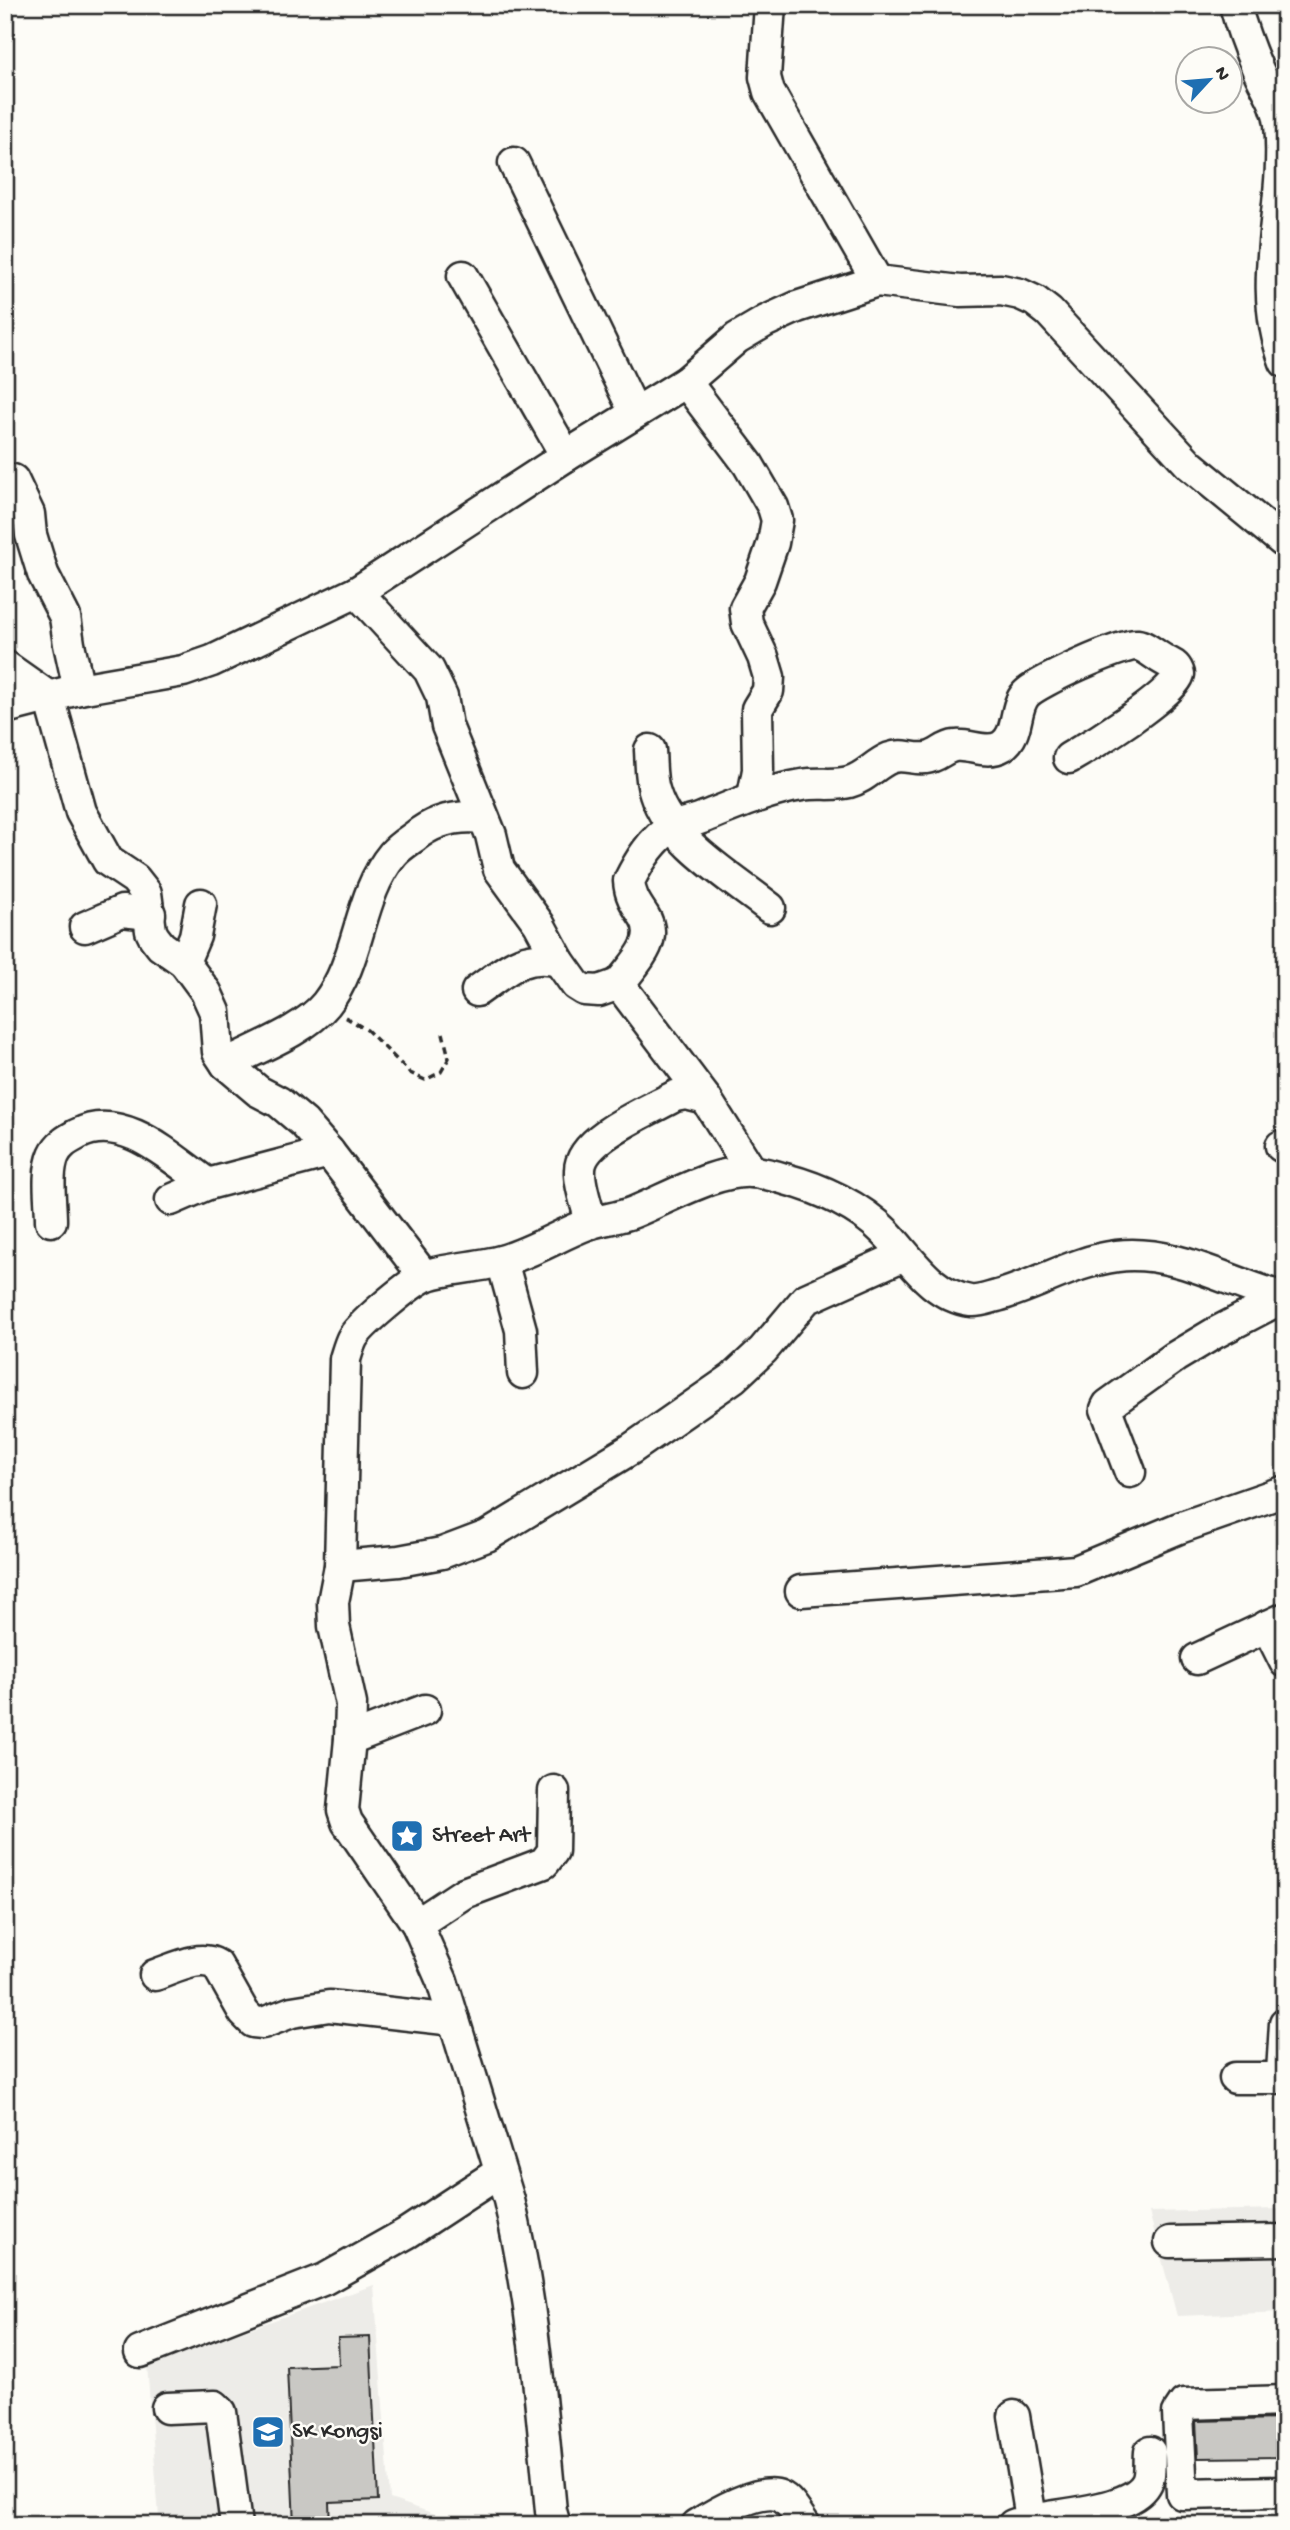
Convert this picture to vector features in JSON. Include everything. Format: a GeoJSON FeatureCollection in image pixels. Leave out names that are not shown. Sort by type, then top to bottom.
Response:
{"type":"FeatureCollection","features":[{"type":"Feature","properties":{"kind":"street"},"geometry":{"type":"LineString","coordinates":[[770,5],[765,77],[769,92],[877,281]]}},
{"type":"Feature","properties":{"kind":"street"},"geometry":{"type":"LineString","coordinates":[[1235,5],[1250,52],[1273,99],[1280,123],[1277,210],[1270,278],[1276,339],[1285,362]]}},
{"type":"Feature","properties":{"kind":"street"},"geometry":{"type":"LineString","coordinates":[[514,163],[635,413]]}},
{"type":"Feature","properties":{"kind":"street"},"geometry":{"type":"LineString","coordinates":[[463,276],[566,456]]}},
{"type":"Feature","properties":{"kind":"street"},"geometry":{"type":"LineString","coordinates":[[5,708],[79,689],[183,671],[212,661],[357,592],[566,456],[686,382],[737,338],[765,321],[797,307],[877,281],[960,291],[1001,290],[1035,301],[1190,465],[1285,543]]}},
{"type":"Feature","properties":{"kind":"street"},"geometry":{"type":"LineString","coordinates":[[686,382],[748,464],[773,507],[777,520],[773,543],[760,581],[746,608],[747,623],[769,677],[768,691],[757,709],[758,770],[752,796]]}},
{"type":"Feature","properties":{"kind":"street"},"geometry":{"type":"LineString","coordinates":[[13,480],[29,514],[31,535],[43,574],[65,618],[79,689]]}},
{"type":"Feature","properties":{"kind":"street"},"geometry":{"type":"LineString","coordinates":[[357,592],[429,670],[436,682],[442,697],[447,726],[491,835],[499,869],[539,924],[559,961],[576,985],[584,990],[599,992],[619,984],[645,948],[650,934],[646,920],[634,901],[629,881],[650,847],[672,827],[691,822],[752,796],[797,786],[858,780],[881,763],[900,755],[922,759],[937,756],[956,746],[988,750],[1001,746],[1015,727],[1026,694],[1038,685],[1082,664],[1127,646],[1139,645],[1175,665],[1178,674],[1173,685],[1120,726],[1069,758]]}},
{"type":"Feature","properties":{"kind":"street"},"geometry":{"type":"LineString","coordinates":[[5,666],[49,697],[81,812],[108,861],[135,879],[146,893],[154,937],[161,946],[184,962],[206,992],[215,1012],[218,1052],[226,1064],[258,1091],[290,1110],[329,1152],[424,1276]]}},
{"type":"Feature","properties":{"kind":"street"},"geometry":{"type":"LineString","coordinates":[[649,750],[654,792],[672,827],[709,861],[770,908]]}},
{"type":"Feature","properties":{"kind":"street"},"geometry":{"type":"LineString","coordinates":[[226,1064],[303,1024],[325,1005],[343,977],[376,882],[394,852],[424,829],[442,820],[466,816],[483,818]]}},
{"type":"Feature","properties":{"kind":"street"},"geometry":{"type":"LineString","coordinates":[[184,962],[195,936],[201,904]]}},
{"type":"Feature","properties":{"kind":"street"},"geometry":{"type":"LineString","coordinates":[[85,927],[122,911],[150,914]]}},
{"type":"Feature","properties":{"kind":"street"},"geometry":{"type":"LineString","coordinates":[[477,991],[522,960],[543,957],[559,961]]}},
{"type":"Feature","properties":{"kind":"street"},"geometry":{"type":"LineString","coordinates":[[619,984],[706,1099],[752,1172]]}},
{"type":"Feature","properties":{"kind":"street"},"geometry":{"type":"LineString","coordinates":[[591,1223],[579,1170],[588,1149],[598,1139],[674,1096],[691,1094],[706,1099]]}},
{"type":"Feature","properties":{"kind":"street"},"geometry":{"type":"LineString","coordinates":[[51,1221],[50,1175],[53,1157],[63,1142],[84,1131],[113,1128],[139,1136],[208,1184]]}},
{"type":"Feature","properties":{"kind":"street"},"geometry":{"type":"LineString","coordinates":[[171,1200],[208,1184],[329,1152]]}},
{"type":"Feature","properties":{"kind":"street"},"geometry":{"type":"LineString","coordinates":[[555,2525],[551,2511],[537,2371],[516,2232],[500,2172],[442,1982],[417,1924],[347,1822],[343,1810],[351,1704],[334,1626],[334,1602],[340,1566],[345,1359],[352,1339],[361,1327],[424,1276],[502,1261],[591,1223],[623,1216],[718,1177],[752,1172],[798,1183],[859,1211],[886,1233],[919,1271],[957,1298],[975,1302],[1095,1260],[1118,1256],[1147,1256],[1227,1276],[1283,1298]]}},
{"type":"Feature","properties":{"kind":"street"},"geometry":{"type":"LineString","coordinates":[[340,1566],[399,1561],[442,1553],[487,1536],[631,1449],[733,1378],[763,1350],[806,1299],[904,1255]]}},
{"type":"Feature","properties":{"kind":"street"},"geometry":{"type":"LineString","coordinates":[[502,1261],[521,1330],[523,1373]]}},
{"type":"Feature","properties":{"kind":"street"},"geometry":{"type":"LineString","coordinates":[[1130,1472],[1106,1409],[1108,1405],[1195,1345],[1283,1298]]}},
{"type":"Feature","properties":{"kind":"street"},"geometry":{"type":"LineString","coordinates":[[801,1591],[1076,1570],[1099,1563],[1180,1528],[1285,1491]]}},
{"type":"Feature","properties":{"kind":"street"},"geometry":{"type":"LineString","coordinates":[[1197,1658],[1276,1622],[1285,1662]]}},
{"type":"Feature","properties":{"kind":"street"},"geometry":{"type":"LineString","coordinates":[[350,1739],[425,1710]]}},
{"type":"Feature","properties":{"kind":"street"},"geometry":{"type":"LineString","coordinates":[[417,1924],[464,1893],[544,1863],[553,1851],[554,1791]]}},
{"type":"Feature","properties":{"kind":"street"},"geometry":{"type":"LineString","coordinates":[[155,1975],[196,1961],[211,1961],[217,1965],[244,2013],[253,2022],[263,2023],[292,2012],[329,2006],[454,2020]]}},
{"type":"Feature","properties":{"kind":"street"},"geometry":{"type":"LineString","coordinates":[[1235,2078],[1276,2078],[1282,2073],[1285,2023]]}},
{"type":"Feature","properties":{"kind":"street"},"geometry":{"type":"LineString","coordinates":[[140,2353],[325,2278],[407,2234],[500,2172]]}},
{"type":"Feature","properties":{"kind":"street"},"geometry":{"type":"LineString","coordinates":[[1170,2242],[1285,2240]]}},
{"type":"Feature","properties":{"kind":"street"},"geometry":{"type":"LineString","coordinates":[[1285,2401],[1184,2404],[1178,2413],[1182,2494],[1285,2492]]}},
{"type":"Feature","properties":{"kind":"street"},"geometry":{"type":"LineString","coordinates":[[167,2408],[215,2406],[221,2412],[236,2525]]}},
{"type":"Feature","properties":{"kind":"street"},"geometry":{"type":"LineString","coordinates":[[1014,2416],[1022,2521],[1099,2509],[1134,2497],[1148,2482],[1150,2452]]}},
{"type":"Feature","properties":{"kind":"street"},"geometry":{"type":"LineString","coordinates":[[697,2525],[742,2501],[774,2494],[783,2497],[805,2525]]}},
{"type":"Feature","properties":{"kind":"path"},"geometry":{"type":"LineString","coordinates":[[325,1005],[367,1030],[410,1073],[425,1080],[441,1073],[449,1058],[443,1033]]}},
{"type":"Feature","properties":{"kind":"shaded area"},"geometry":{"type":"Polygon","coordinates":[[[1285,2209],[1285,2312],[1177,2316],[1149,2212],[1285,2209]]]}},
{"type":"Feature","properties":{"kind":"shaded area","name":"SK Kongsi"},"geometry":{"type":"Polygon","coordinates":[[[374,2285],[390,2499],[468,2525],[211,2525],[159,2517],[147,2365],[374,2285]]]}},
{"type":"Feature","properties":{"kind":"building"},"geometry":{"type":"Polygon","coordinates":[[[370,2337],[378,2500],[329,2502],[330,2525],[294,2525],[287,2367],[339,2365],[338,2338],[370,2337]]]}},
{"type":"Feature","properties":{"kind":"building"},"geometry":{"type":"Polygon","coordinates":[[[1285,2419],[1285,2457],[1198,2458],[1196,2421],[1285,2419]]]}},
{"type":"Feature","properties":{"kind":"place","name":"Street Art"},"geometry":{"type":"Point","coordinates":[407,1836]}},
{"type":"Feature","properties":{"kind":"place","name":"SK Kongsi"},"geometry":{"type":"Point","coordinates":[268,2432]}}]}
